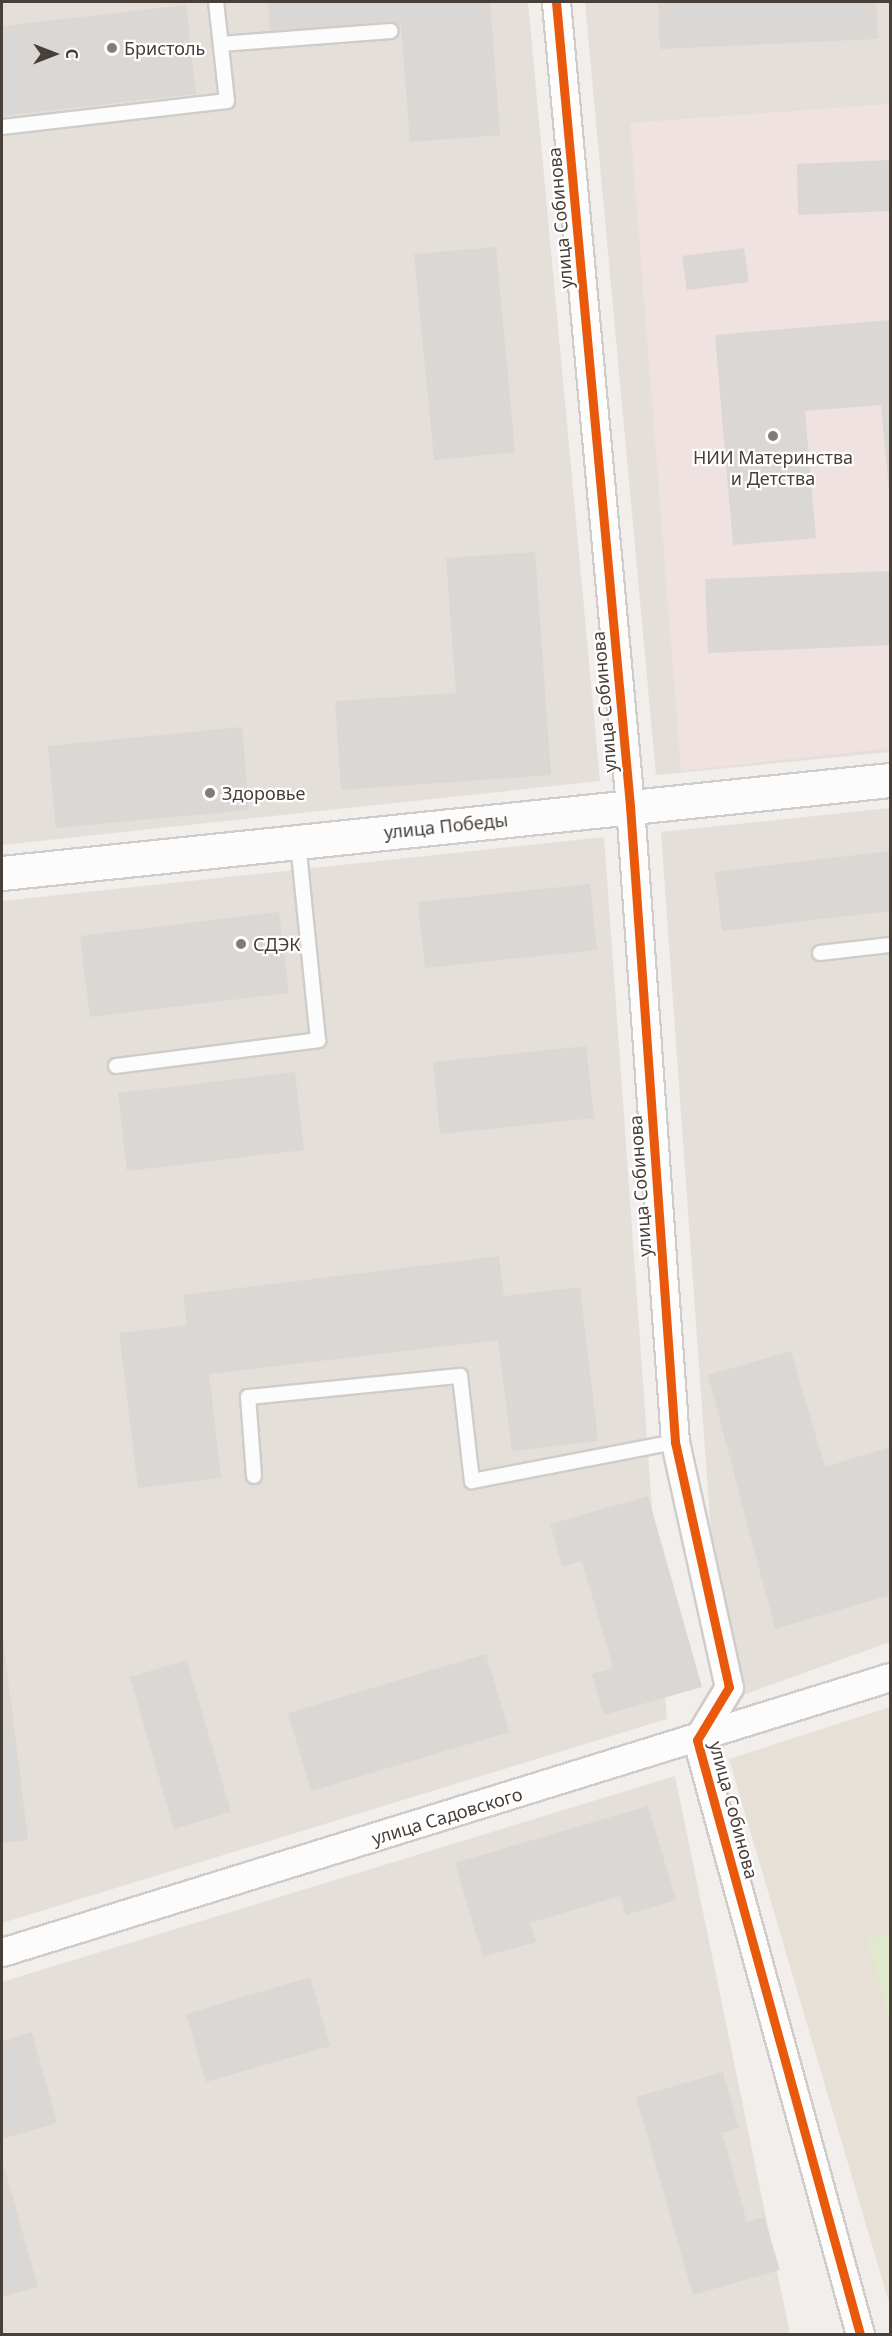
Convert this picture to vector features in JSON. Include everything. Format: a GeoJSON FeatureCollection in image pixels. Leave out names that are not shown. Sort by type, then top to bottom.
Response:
{"type":"FeatureCollection","features":[{"type":"Feature","properties":{"kind":"street","name":"улица Собинова"},"geometry":{"type":"LineString","coordinates":[[556,2],[630,806],[675,1442],[729,1687],[697,1740],[860,2334]]}},
{"type":"Feature","properties":{"kind":"street","name":"улица Победы"},"geometry":{"type":"LineString","coordinates":[[2,873],[891,780]]}},
{"type":"Feature","properties":{"kind":"street","name":"улица Садовского"},"geometry":{"type":"LineString","coordinates":[[2,1952],[697,1740],[891,1677]]}},
{"type":"Feature","properties":{"kind":"lane"},"geometry":{"type":"LineString","coordinates":[[2,127],[227,101],[216,2]]}},
{"type":"Feature","properties":{"kind":"lane"},"geometry":{"type":"LineString","coordinates":[[221,44],[391,31]]}},
{"type":"Feature","properties":{"kind":"lane"},"geometry":{"type":"LineString","coordinates":[[116,1066],[318,1040],[298,842]]}},
{"type":"Feature","properties":{"kind":"lane"},"geometry":{"type":"LineString","coordinates":[[820,953],[891,945]]}},
{"type":"Feature","properties":{"kind":"lane"},"geometry":{"type":"LineString","coordinates":[[254,1476],[248,1397],[460,1376],[472,1481],[675,1442]]}},
{"type":"Feature","properties":{"kind":"shaded area"},"geometry":{"type":"Polygon","coordinates":[[[2,2],[528,2],[600,781],[2,845],[2,2]]]}},
{"type":"Feature","properties":{"kind":"shaded area","name":"НИИ Материнства и Детства"},"geometry":{"type":"Polygon","coordinates":[[[585,2],[890,2],[890,752],[656,775],[585,2]]]}},
{"type":"Feature","properties":{"kind":"shaded area","name":"НИИ Материнства и Детства"},"geometry":{"type":"Polygon","coordinates":[[[890,104],[890,748],[681,771],[630,123],[890,104]]]}},
{"type":"Feature","properties":{"kind":"shaded area"},"geometry":{"type":"Polygon","coordinates":[[[890,808],[890,1642],[723,1702],[661,832],[890,808]]]}},
{"type":"Feature","properties":{"kind":"shaded area"},"geometry":{"type":"Polygon","coordinates":[[[604,837],[667,1719],[2,1923],[2,901],[604,837]]]}},
{"type":"Feature","properties":{"kind":"shaded area"},"geometry":{"type":"Polygon","coordinates":[[[890,1707],[890,2306],[729,1759],[890,1707]]]}},
{"type":"Feature","properties":{"kind":"shaded area"},"geometry":{"type":"Polygon","coordinates":[[[675,1776],[790,2334],[2,2334],[2,1982],[675,1776]]]}},
{"type":"Feature","properties":{"kind":"green space"},"geometry":{"type":"Polygon","coordinates":[[[890,1933],[890,2020],[867,1940],[890,1933]]]}},
{"type":"Feature","properties":{"kind":"building"},"geometry":{"type":"Polygon","coordinates":[[[268,2],[490,2],[500,135],[410,142],[401,25],[270,34],[268,2]]]}},
{"type":"Feature","properties":{"kind":"building"},"geometry":{"type":"Polygon","coordinates":[[[658,2],[876,2],[878,39],[660,49],[658,2]]]}},
{"type":"Feature","properties":{"kind":"building"},"geometry":{"type":"Polygon","coordinates":[[[186,5],[196,94],[2,116],[2,26],[186,5]]]}},
{"type":"Feature","properties":{"kind":"building"},"geometry":{"type":"Polygon","coordinates":[[[889,160],[890,211],[798,215],[797,164],[889,160]]]}},
{"type":"Feature","properties":{"kind":"building"},"geometry":{"type":"Polygon","coordinates":[[[496,247],[515,452],[434,460],[414,254],[496,247]]]}},
{"type":"Feature","properties":{"kind":"building"},"geometry":{"type":"Polygon","coordinates":[[[744,248],[749,282],[687,290],[682,256],[744,248]]]}},
{"type":"Feature","properties":{"kind":"building"},"geometry":{"type":"Polygon","coordinates":[[[890,320],[890,500],[881,405],[805,411],[816,538],[733,545],[715,335],[890,320]]]}},
{"type":"Feature","properties":{"kind":"building"},"geometry":{"type":"Polygon","coordinates":[[[535,552],[551,775],[341,790],[335,701],[456,693],[446,558],[535,552]]]}},
{"type":"Feature","properties":{"kind":"building"},"geometry":{"type":"Polygon","coordinates":[[[890,571],[890,645],[708,653],[705,579],[890,571]]]}},
{"type":"Feature","properties":{"kind":"building"},"geometry":{"type":"Polygon","coordinates":[[[242,727],[249,810],[56,828],[48,746],[242,727]]]}},
{"type":"Feature","properties":{"kind":"building"},"geometry":{"type":"Polygon","coordinates":[[[890,851],[890,911],[722,931],[715,872],[890,851]]]}},
{"type":"Feature","properties":{"kind":"building"},"geometry":{"type":"Polygon","coordinates":[[[590,884],[597,950],[425,968],[418,902],[590,884]]]}},
{"type":"Feature","properties":{"kind":"building"},"geometry":{"type":"Polygon","coordinates":[[[279,912],[289,993],[90,1017],[80,936],[279,912]]]}},
{"type":"Feature","properties":{"kind":"building"},"geometry":{"type":"Polygon","coordinates":[[[586,1046],[594,1118],[440,1134],[433,1062],[586,1046]]]}},
{"type":"Feature","properties":{"kind":"building"},"geometry":{"type":"Polygon","coordinates":[[[295,1072],[304,1150],[127,1171],[118,1093],[295,1072]]]}},
{"type":"Feature","properties":{"kind":"building"},"geometry":{"type":"Polygon","coordinates":[[[499,1256],[504,1296],[580,1287],[598,1441],[512,1451],[498,1340],[209,1374],[221,1478],[138,1488],[119,1333],[187,1325],[183,1295],[499,1256]]]}},
{"type":"Feature","properties":{"kind":"building"},"geometry":{"type":"Polygon","coordinates":[[[791,1351],[825,1467],[890,1447],[890,1595],[775,1629],[708,1375],[791,1351]]]}},
{"type":"Feature","properties":{"kind":"building"},"geometry":{"type":"Polygon","coordinates":[[[648,1496],[702,1687],[604,1715],[592,1674],[613,1668],[582,1561],[562,1566],[550,1524],[648,1496]]]}},
{"type":"Feature","properties":{"kind":"building"},"geometry":{"type":"Polygon","coordinates":[[[2,1630],[28,1840],[2,1843],[2,1630]]]}},
{"type":"Feature","properties":{"kind":"building"},"geometry":{"type":"Polygon","coordinates":[[[486,1654],[509,1732],[311,1791],[288,1713],[486,1654]]]}},
{"type":"Feature","properties":{"kind":"building"},"geometry":{"type":"Polygon","coordinates":[[[187,1660],[231,1812],[174,1829],[130,1677],[187,1660]]]}},
{"type":"Feature","properties":{"kind":"building"},"geometry":{"type":"Polygon","coordinates":[[[648,1806],[676,1900],[626,1915],[620,1896],[530,1923],[536,1942],[483,1957],[455,1863],[648,1806]]]}},
{"type":"Feature","properties":{"kind":"building"},"geometry":{"type":"Polygon","coordinates":[[[310,1977],[330,2046],[206,2082],[186,2014],[310,1977]]]}},
{"type":"Feature","properties":{"kind":"building"},"geometry":{"type":"Polygon","coordinates":[[[32,2032],[57,2123],[2,2139],[2,2041],[32,2032]]]}},
{"type":"Feature","properties":{"kind":"building"},"geometry":{"type":"Polygon","coordinates":[[[723,2072],[739,2128],[722,2133],[747,2222],[764,2217],[780,2270],[693,2295],[636,2097],[723,2072]]]}},
{"type":"Feature","properties":{"kind":"building"},"geometry":{"type":"Polygon","coordinates":[[[4,2166],[38,2287],[2,2297],[2,2167],[4,2166]]]}},
{"type":"Feature","properties":{"kind":"cycle path"},"geometry":{"type":"LineString","coordinates":[[556,2],[630,806],[675,1442],[729,1687],[697,1740],[860,2334]]}},
{"type":"Feature","properties":{"kind":"place","name":"Бристоль"},"geometry":{"type":"Point","coordinates":[112,48]}},
{"type":"Feature","properties":{"kind":"place","name":"НИИ Материнства и Детства"},"geometry":{"type":"Point","coordinates":[773,436]}},
{"type":"Feature","properties":{"kind":"place","name":"Здоровье"},"geometry":{"type":"Point","coordinates":[210,793]}},
{"type":"Feature","properties":{"kind":"place","name":"СДЭК"},"geometry":{"type":"Point","coordinates":[241,944]}}]}
